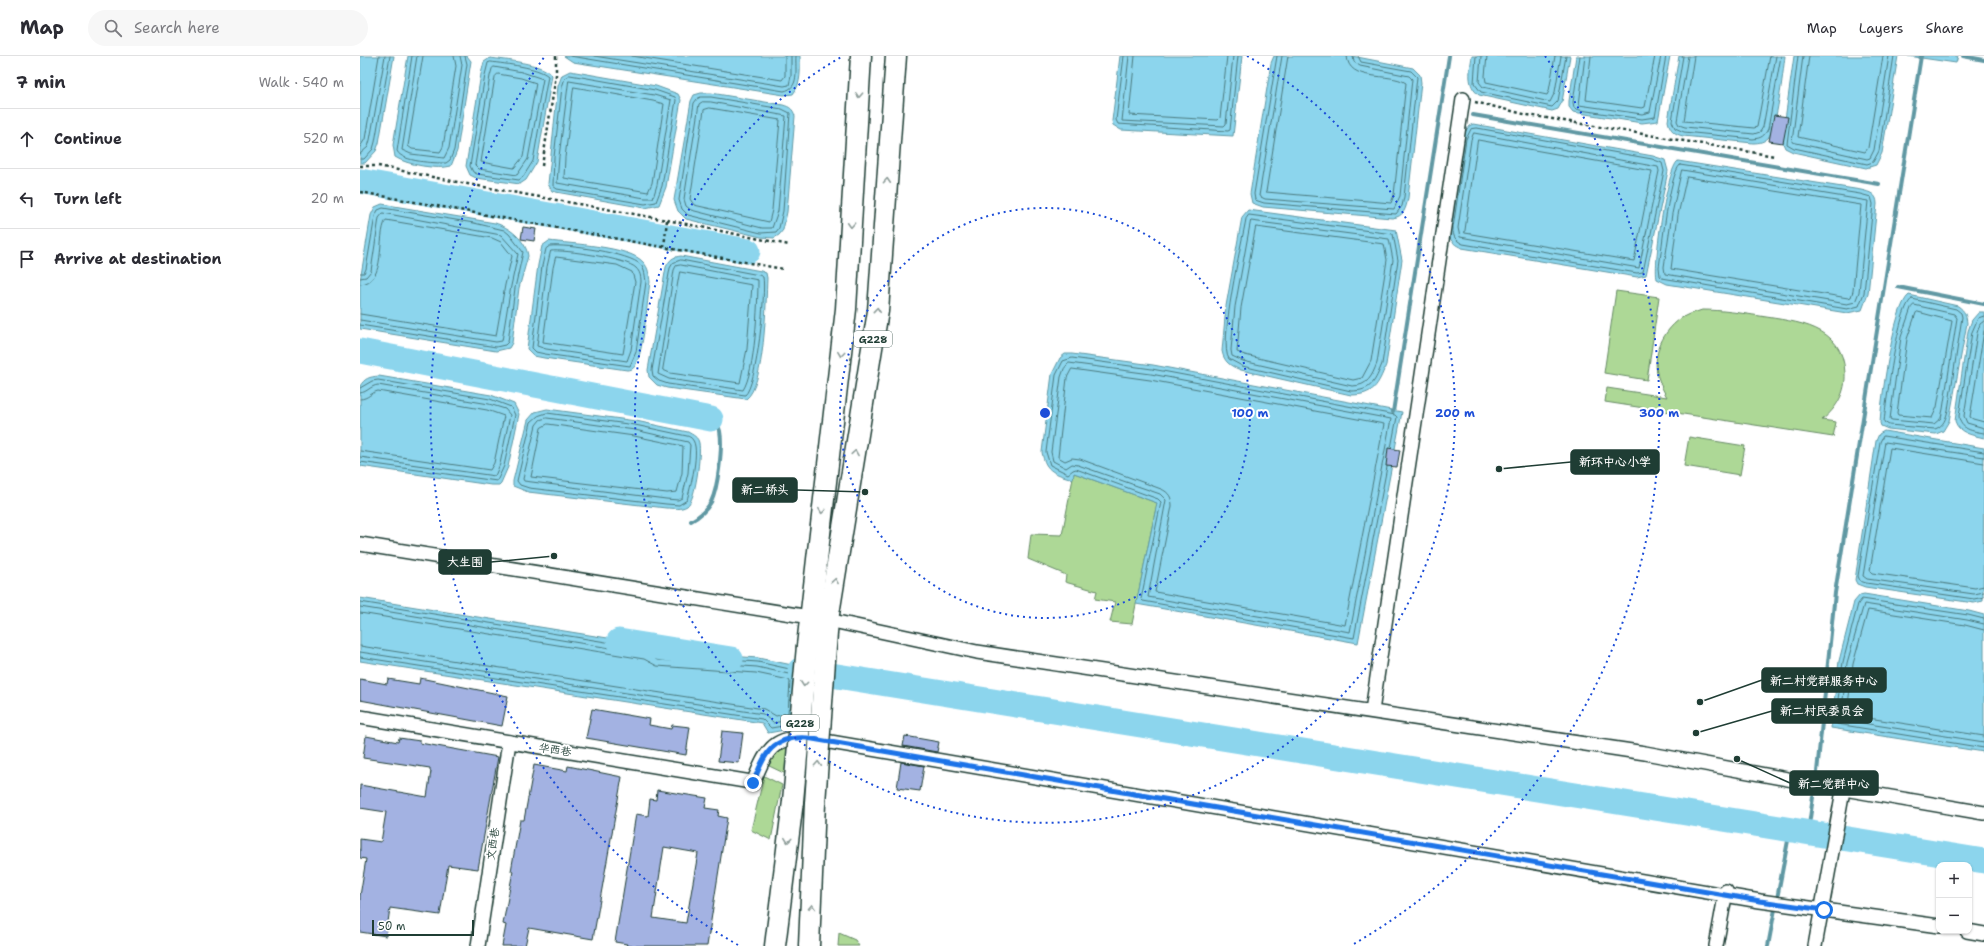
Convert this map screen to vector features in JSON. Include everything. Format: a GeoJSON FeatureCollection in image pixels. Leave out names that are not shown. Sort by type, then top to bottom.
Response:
{"type":"FeatureCollection","features":[{"type":"Feature","properties":{"kind":"highway","name":"G228"},"geometry":{"type":"LineString","coordinates":[[809,946],[815,803],[817,646],[846,309],[861,56]]}},
{"type":"Feature","properties":{"kind":"highway","name":"G228"},"geometry":{"type":"LineString","coordinates":[[819,618],[878,311],[896,56]]}},
{"type":"Feature","properties":{"kind":"highway","name":"G228"},"geometry":{"type":"LineString","coordinates":[[775,946],[793,801],[817,646]]}},
{"type":"Feature","properties":{"kind":"street"},"geometry":{"type":"LineString","coordinates":[[1372,711],[1463,100]]}},
{"type":"Feature","properties":{"kind":"street"},"geometry":{"type":"LineString","coordinates":[[360,544],[819,618],[977,652],[1646,752],[1815,784],[1984,813]]}},
{"type":"Feature","properties":{"kind":"street","name":"华西巷"},"geometry":{"type":"LineString","coordinates":[[360,717],[752,782],[765,757],[778,743],[786,738],[807,738],[1760,901],[1936,926]]}},
{"type":"Feature","properties":{"kind":"street","name":"文西巷"},"geometry":{"type":"LineString","coordinates":[[478,946],[509,742]]}},
{"type":"Feature","properties":{"kind":"street"},"geometry":{"type":"LineString","coordinates":[[1815,946],[1844,785]]}},
{"type":"Feature","properties":{"kind":"street"},"geometry":{"type":"LineString","coordinates":[[1716,946],[1726,891]]}},
{"type":"Feature","properties":{"kind":"street"},"geometry":{"type":"LineString","coordinates":[[1972,932],[1984,934]]}},
{"type":"Feature","properties":{"kind":"path"},"geometry":{"type":"LineString","coordinates":[[542,166],[556,75],[556,56]]}},
{"type":"Feature","properties":{"kind":"path"},"geometry":{"type":"LineString","coordinates":[[1463,100],[1528,115],[1775,156]]}},
{"type":"Feature","properties":{"kind":"path"},"geometry":{"type":"LineString","coordinates":[[360,166],[378,166],[462,183],[667,220],[788,245]]}},
{"type":"Feature","properties":{"kind":"path"},"geometry":{"type":"LineString","coordinates":[[360,192],[783,269]]}},
{"type":"Feature","properties":{"kind":"path"},"geometry":{"type":"LineString","coordinates":[[664,247],[667,220]]}},
{"type":"Feature","properties":{"kind":"green space"},"geometry":{"type":"Polygon","coordinates":[[[1616,291],[1659,297],[1647,380],[1604,373],[1616,291]]]}},
{"type":"Feature","properties":{"kind":"green space"},"geometry":{"type":"Polygon","coordinates":[[[1702,310],[1731,312],[1789,321],[1803,324],[1827,335],[1836,345],[1842,357],[1845,373],[1844,387],[1840,399],[1822,420],[1836,422],[1833,437],[1605,402],[1607,388],[1667,397],[1659,380],[1657,371],[1657,353],[1660,344],[1670,328],[1677,321],[1687,315],[1702,310]]]}},
{"type":"Feature","properties":{"kind":"green space"},"geometry":{"type":"Polygon","coordinates":[[[1689,437],[1745,446],[1740,475],[1684,466],[1689,437]]]}},
{"type":"Feature","properties":{"kind":"green space"},"geometry":{"type":"Polygon","coordinates":[[[1074,473],[1157,503],[1132,624],[1110,622],[1115,602],[1095,599],[1097,591],[1065,582],[1066,575],[1028,559],[1031,534],[1062,535],[1074,473]]]}},
{"type":"Feature","properties":{"kind":"green space"},"geometry":{"type":"Polygon","coordinates":[[[792,743],[786,774],[767,765],[776,750],[792,743]]]}},
{"type":"Feature","properties":{"kind":"green space"},"geometry":{"type":"Polygon","coordinates":[[[764,776],[782,785],[771,840],[751,830],[764,776]]]}},
{"type":"Feature","properties":{"kind":"green space"},"geometry":{"type":"Polygon","coordinates":[[[839,933],[855,940],[859,946],[838,946],[839,933]]]}},
{"type":"Feature","properties":{"kind":"water"},"geometry":{"type":"Polygon","coordinates":[[[360,56],[394,56],[379,143],[376,151],[365,163],[360,163],[360,56]]]}},
{"type":"Feature","properties":{"kind":"water"},"geometry":{"type":"Polygon","coordinates":[[[408,56],[467,56],[471,61],[457,151],[451,166],[423,166],[400,160],[395,157],[393,145],[408,56]]]}},
{"type":"Feature","properties":{"kind":"water"},"geometry":{"type":"Polygon","coordinates":[[[564,56],[800,56],[800,76],[798,85],[793,94],[784,95],[573,62],[564,56]]]}},
{"type":"Feature","properties":{"kind":"water"},"geometry":{"type":"Polygon","coordinates":[[[1120,56],[1242,56],[1233,136],[1121,130],[1113,125],[1112,121],[1120,56]]]}},
{"type":"Feature","properties":{"kind":"water"},"geometry":{"type":"Polygon","coordinates":[[[1274,56],[1352,56],[1413,68],[1420,75],[1421,83],[1408,198],[1402,214],[1392,218],[1263,207],[1252,203],[1250,194],[1271,63],[1274,56]]]}},
{"type":"Feature","properties":{"kind":"water"},"geometry":{"type":"Polygon","coordinates":[[[1472,56],[1570,56],[1562,102],[1558,109],[1552,111],[1479,95],[1472,87],[1470,77],[1472,56]]]}},
{"type":"Feature","properties":{"kind":"water"},"geometry":{"type":"Polygon","coordinates":[[[1576,56],[1670,56],[1658,121],[1642,123],[1573,112],[1569,107],[1569,101],[1576,56]]]}},
{"type":"Feature","properties":{"kind":"water"},"geometry":{"type":"Polygon","coordinates":[[[1679,56],[1785,56],[1777,112],[1768,138],[1761,142],[1753,143],[1683,136],[1673,131],[1668,121],[1679,56]]]}},
{"type":"Feature","properties":{"kind":"water"},"geometry":{"type":"Polygon","coordinates":[[[1794,56],[1898,56],[1882,153],[1876,165],[1866,168],[1793,152],[1785,148],[1782,141],[1794,56]]]}},
{"type":"Feature","properties":{"kind":"water"},"geometry":{"type":"Polygon","coordinates":[[[1908,56],[1958,56],[1956,63],[1908,56]]]}},
{"type":"Feature","properties":{"kind":"water"},"geometry":{"type":"Polygon","coordinates":[[[490,58],[532,65],[547,71],[552,75],[537,162],[526,180],[520,184],[476,178],[470,175],[466,166],[481,74],[484,62],[490,58]]]}},
{"type":"Feature","properties":{"kind":"water"},"geometry":{"type":"Polygon","coordinates":[[[570,71],[656,86],[678,94],[681,100],[666,187],[659,205],[645,208],[552,191],[548,184],[558,86],[562,75],[570,71]]]}},
{"type":"Feature","properties":{"kind":"water"},"geometry":{"type":"Polygon","coordinates":[[[711,93],[783,105],[792,110],[795,116],[787,212],[783,230],[774,238],[761,237],[686,219],[678,211],[674,200],[691,101],[694,95],[711,93]]]}},
{"type":"Feature","properties":{"kind":"water"},"geometry":{"type":"Polygon","coordinates":[[[1473,124],[1653,156],[1665,160],[1668,171],[1646,275],[1637,277],[1457,246],[1451,240],[1449,235],[1462,137],[1469,126],[1473,124]]]}},
{"type":"Feature","properties":{"kind":"water"},"geometry":{"type":"Polygon","coordinates":[[[1678,161],[1861,190],[1872,194],[1876,198],[1877,204],[1868,294],[1862,310],[1847,313],[1667,284],[1657,279],[1657,255],[1665,197],[1674,167],[1678,161]]]}},
{"type":"Feature","properties":{"kind":"water"},"geometry":{"type":"Polygon","coordinates":[[[382,204],[495,223],[516,235],[527,250],[528,256],[519,288],[512,343],[509,348],[496,351],[360,329],[360,281],[371,215],[375,207],[382,204]]]}},
{"type":"Feature","properties":{"kind":"water"},"geometry":{"type":"Polygon","coordinates":[[[1248,210],[1396,230],[1402,260],[1386,365],[1374,388],[1370,391],[1359,395],[1351,395],[1241,370],[1226,361],[1222,351],[1226,306],[1242,217],[1248,210]]]}},
{"type":"Feature","properties":{"kind":"water"},"geometry":{"type":"Polygon","coordinates":[[[549,241],[626,252],[645,264],[650,282],[641,350],[633,369],[627,370],[544,358],[534,356],[527,349],[538,265],[542,246],[549,241]]]}},
{"type":"Feature","properties":{"kind":"water"},"geometry":{"type":"Polygon","coordinates":[[[681,256],[766,273],[765,323],[761,361],[752,391],[746,399],[667,388],[657,385],[649,377],[648,370],[666,267],[672,259],[681,256]]]}},
{"type":"Feature","properties":{"kind":"water"},"geometry":{"type":"Polygon","coordinates":[[[1909,295],[1958,306],[1964,311],[1967,323],[1949,421],[1943,431],[1936,434],[1888,429],[1881,426],[1880,423],[1885,376],[1893,335],[1903,303],[1909,295]]]}},
{"type":"Feature","properties":{"kind":"water"},"geometry":{"type":"Polygon","coordinates":[[[1979,312],[1984,312],[1984,438],[1971,435],[1963,431],[1955,421],[1968,331],[1972,320],[1979,312]]]}},
{"type":"Feature","properties":{"kind":"water"},"geometry":{"type":"Polygon","coordinates":[[[1065,354],[1153,365],[1402,412],[1358,643],[1136,604],[1157,503],[1074,473],[1073,479],[1057,474],[1049,468],[1043,459],[1042,452],[1052,374],[1060,358],[1065,354]]]}},
{"type":"Feature","properties":{"kind":"water"},"geometry":{"type":"Polygon","coordinates":[[[379,376],[491,395],[514,404],[519,414],[508,467],[501,483],[499,485],[491,485],[360,466],[360,386],[368,378],[379,376]]]}},
{"type":"Feature","properties":{"kind":"water"},"geometry":{"type":"Polygon","coordinates":[[[547,409],[636,421],[688,432],[693,435],[698,441],[699,456],[697,476],[690,502],[687,506],[682,508],[666,508],[528,492],[513,486],[528,420],[535,412],[547,409]]]}},
{"type":"Feature","properties":{"kind":"water"},"geometry":{"type":"Polygon","coordinates":[[[1884,431],[1984,448],[1983,601],[1974,603],[1865,587],[1857,584],[1855,580],[1876,441],[1879,434],[1884,431]]]}},
{"type":"Feature","properties":{"kind":"water"},"geometry":{"type":"Polygon","coordinates":[[[1864,594],[1969,611],[1984,615],[1984,752],[1831,728],[1839,661],[1854,602],[1860,595],[1864,594]]]}},
{"type":"Feature","properties":{"kind":"water"},"geometry":{"type":"Polygon","coordinates":[[[360,598],[651,645],[658,651],[758,658],[807,668],[802,727],[768,733],[762,723],[360,661],[360,598]]]}},
{"type":"Feature","properties":{"kind":"building"},"geometry":{"type":"Polygon","coordinates":[[[1774,115],[1788,117],[1783,143],[1769,141],[1774,115]]]}},
{"type":"Feature","properties":{"kind":"building"},"geometry":{"type":"Polygon","coordinates":[[[523,227],[536,229],[534,241],[521,239],[523,227]]]}},
{"type":"Feature","properties":{"kind":"building"},"geometry":{"type":"Polygon","coordinates":[[[1388,448],[1400,450],[1397,467],[1386,466],[1388,448]]]}},
{"type":"Feature","properties":{"kind":"building"},"geometry":{"type":"Polygon","coordinates":[[[420,678],[508,696],[502,726],[360,700],[360,679],[387,684],[388,679],[419,684],[420,678]]]}},
{"type":"Feature","properties":{"kind":"building"},"geometry":{"type":"Polygon","coordinates":[[[592,709],[650,719],[649,725],[671,729],[672,725],[690,727],[686,755],[586,738],[592,709]]]}},
{"type":"Feature","properties":{"kind":"building"},"geometry":{"type":"Polygon","coordinates":[[[722,731],[743,733],[739,763],[718,761],[722,731]]]}},
{"type":"Feature","properties":{"kind":"building"},"geometry":{"type":"Polygon","coordinates":[[[366,736],[398,742],[399,738],[420,741],[420,743],[498,757],[478,869],[448,865],[440,915],[390,908],[386,936],[360,932],[360,896],[366,859],[360,858],[360,839],[381,842],[386,812],[360,808],[360,785],[427,797],[431,771],[430,768],[363,758],[366,736]]]}},
{"type":"Feature","properties":{"kind":"building"},"geometry":{"type":"Polygon","coordinates":[[[905,736],[939,742],[937,752],[903,746],[905,736]]]}},
{"type":"Feature","properties":{"kind":"building"},"geometry":{"type":"Polygon","coordinates":[[[901,762],[924,766],[920,791],[897,788],[901,762]]]}},
{"type":"Feature","properties":{"kind":"building"},"geometry":{"type":"Polygon","coordinates":[[[534,765],[567,771],[568,766],[622,777],[593,939],[529,928],[525,946],[502,946],[506,925],[503,924],[513,871],[511,871],[520,820],[524,820],[534,765]]]}},
{"type":"Feature","properties":{"kind":"building"},"geometry":{"type":"Polygon","coordinates":[[[657,790],[707,798],[705,808],[719,810],[718,816],[727,818],[707,946],[626,946],[627,944],[615,942],[636,814],[648,816],[650,799],[656,800],[657,790]],[[664,847],[653,918],[686,923],[698,853],[664,847]]]}},
{"type":"Feature","properties":{"kind":"waterway"},"geometry":{"type":"LineString","coordinates":[[1393,412],[1449,56]]}},
{"type":"Feature","properties":{"kind":"waterway"},"geometry":{"type":"LineString","coordinates":[[1817,772],[1835,593],[1921,56]]}},
{"type":"Feature","properties":{"kind":"waterway"},"geometry":{"type":"LineString","coordinates":[[1963,56],[1984,60]]}},
{"type":"Feature","properties":{"kind":"waterway"},"geometry":{"type":"LineString","coordinates":[[1473,115],[1879,184]]}},
{"type":"Feature","properties":{"kind":"waterway"},"geometry":{"type":"LineString","coordinates":[[360,181],[748,251]]}},
{"type":"Feature","properties":{"kind":"waterway"},"geometry":{"type":"LineString","coordinates":[[1898,287],[1984,304]]}},
{"type":"Feature","properties":{"kind":"waterway"},"geometry":{"type":"LineString","coordinates":[[360,351],[711,419]]}},
{"type":"Feature","properties":{"kind":"waterway"},"geometry":{"type":"LineString","coordinates":[[691,521],[702,513],[711,502],[718,478],[721,438],[718,425],[711,419]]}},
{"type":"Feature","properties":{"kind":"waterway"},"geometry":{"type":"LineString","coordinates":[[619,641],[731,659]]}},
{"type":"Feature","properties":{"kind":"waterway"},"geometry":{"type":"LineString","coordinates":[[800,670],[1984,861]]}},
{"type":"Feature","properties":{"kind":"waterway"},"geometry":{"type":"LineString","coordinates":[[1808,832],[1813,797]]}},
{"type":"Feature","properties":{"kind":"waterway"},"geometry":{"type":"LineString","coordinates":[[1768,946],[1790,830]]}},
{"type":"Feature","properties":{"kind":"place","name":"新环中心小学"},"geometry":{"type":"Point","coordinates":[1499,469]}},
{"type":"Feature","properties":{"kind":"place","name":"新二桥头"},"geometry":{"type":"Point","coordinates":[865,492]}},
{"type":"Feature","properties":{"kind":"place","name":"大生围"},"geometry":{"type":"Point","coordinates":[554,556]}},
{"type":"Feature","properties":{"kind":"place","name":"新二村党群服务中心"},"geometry":{"type":"Point","coordinates":[1700,702]}},
{"type":"Feature","properties":{"kind":"place","name":"新二村民委员会"},"geometry":{"type":"Point","coordinates":[1696,733]}},
{"type":"Feature","properties":{"kind":"place","name":"新二党群中心"},"geometry":{"type":"Point","coordinates":[1737,759]}},
{"type":"Feature","properties":{"kind":"route"},"geometry":{"type":"LineString","coordinates":[[753,783],[765,757],[778,743],[786,738],[807,738],[1760,901],[1824,910]]}}]}
